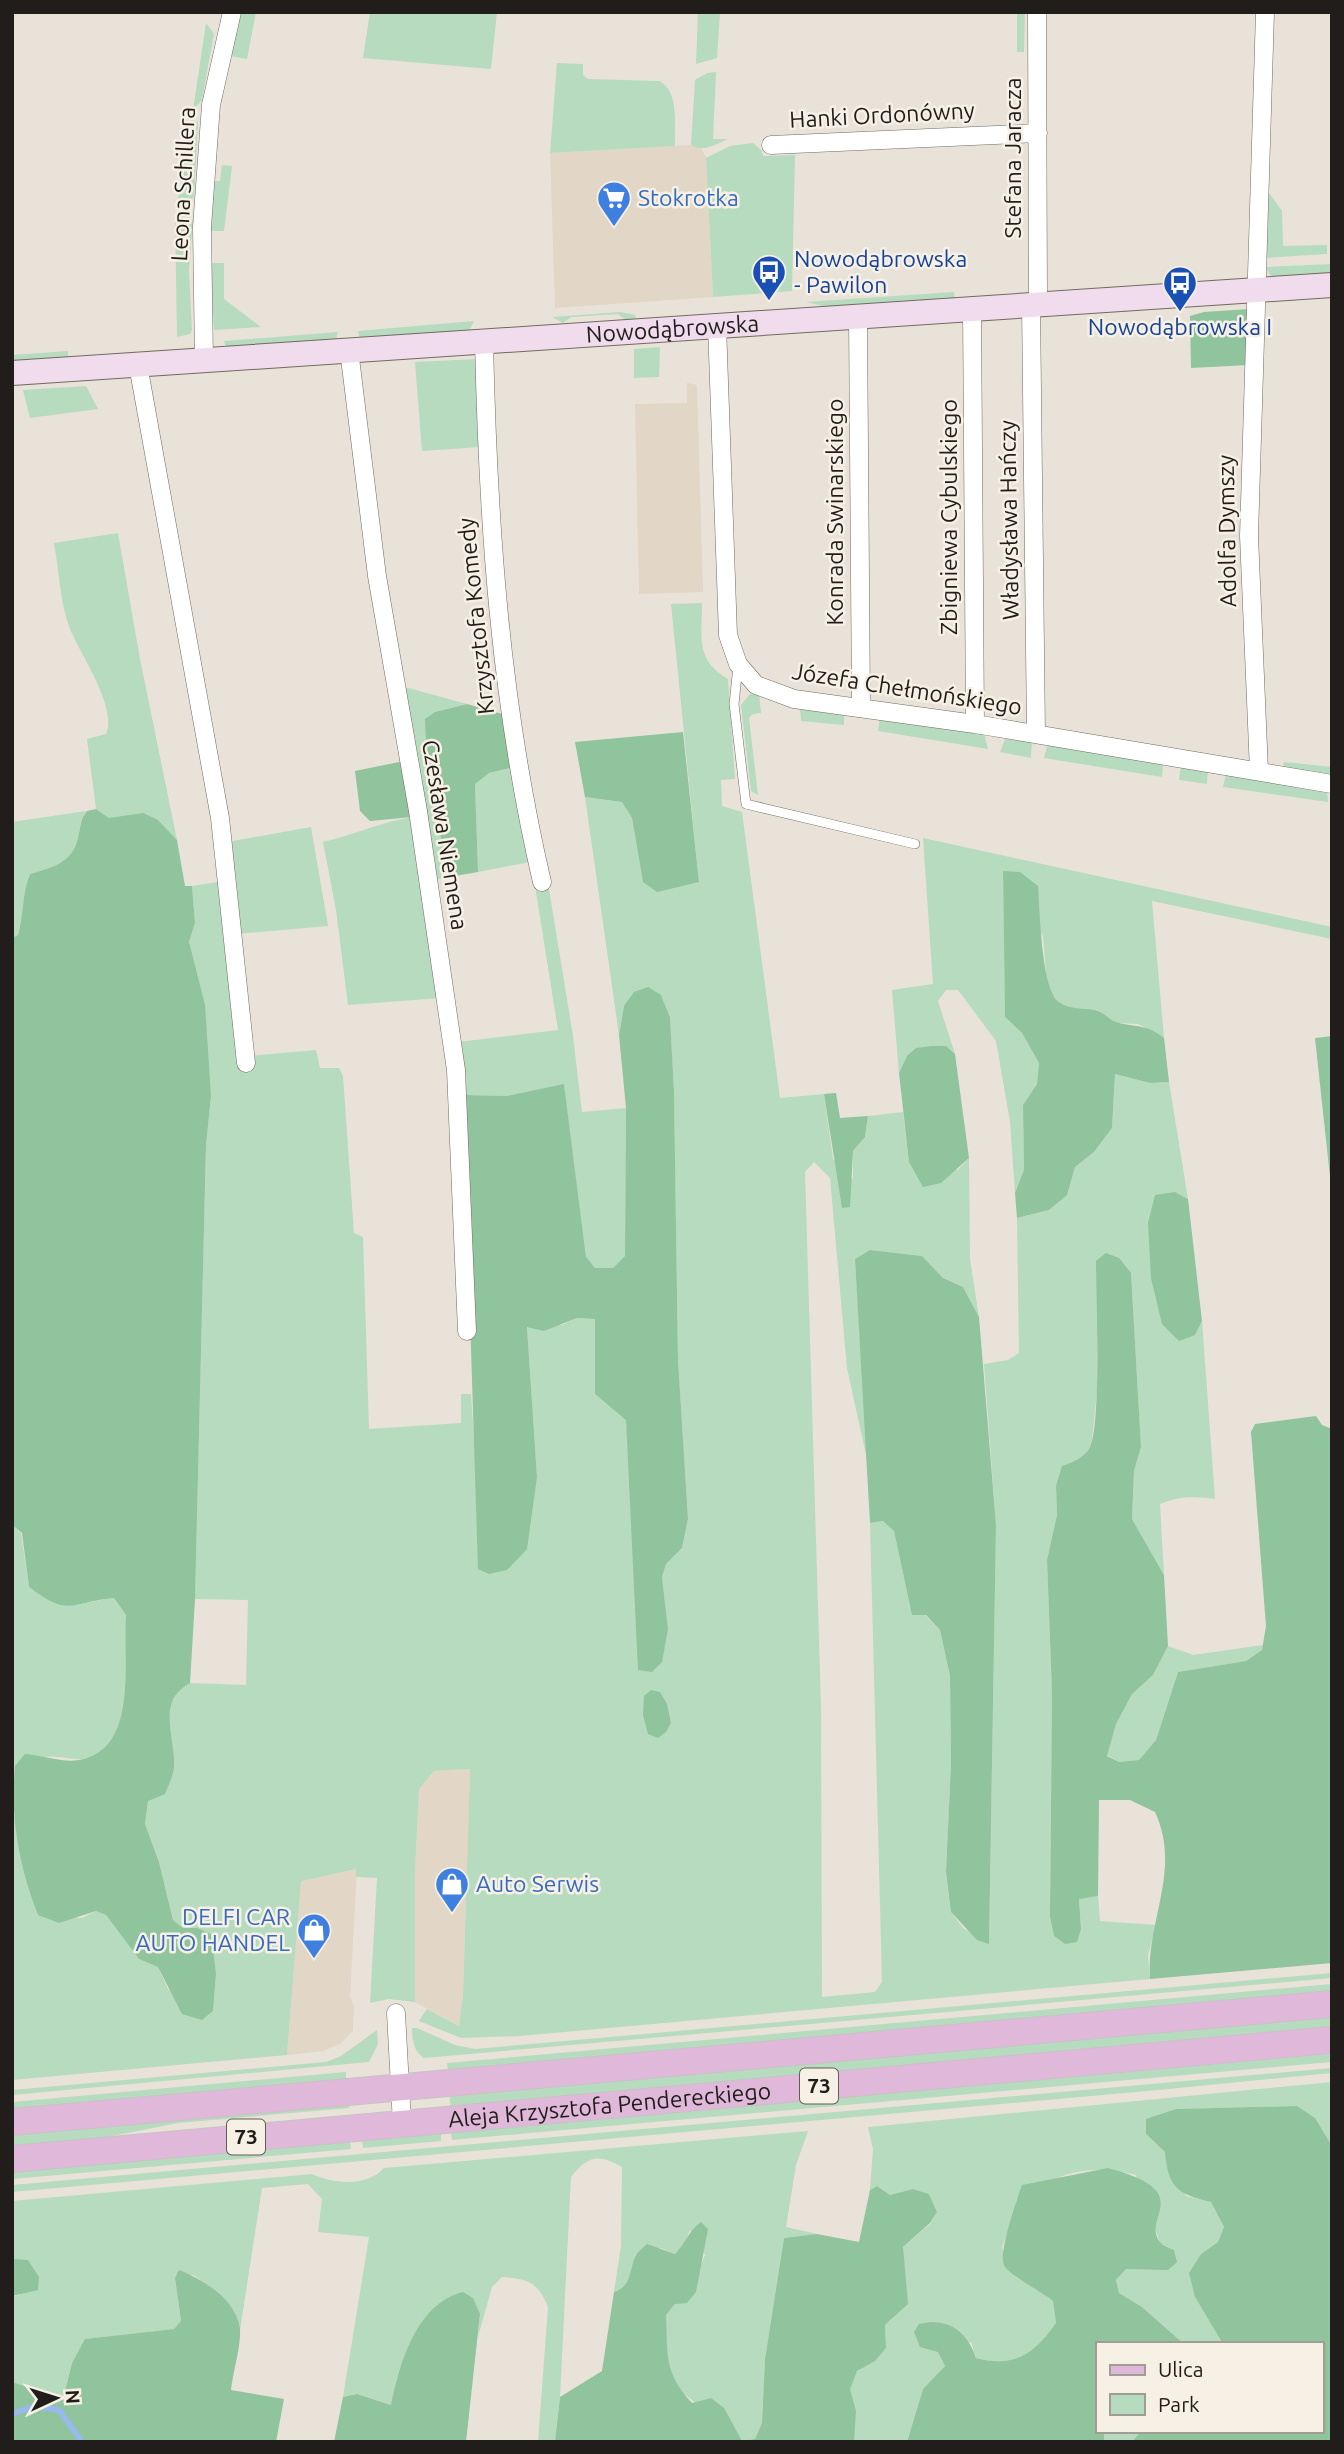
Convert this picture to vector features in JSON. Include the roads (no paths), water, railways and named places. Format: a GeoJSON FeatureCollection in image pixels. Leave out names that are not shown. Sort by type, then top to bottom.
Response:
{"type":"FeatureCollection","features":[{"type":"Feature","properties":{"kind":"main road","name":"Aleja Krzysztofa Pendereckiego"},"geometry":{"type":"LineString","coordinates":[[12,2122],[1332,2004]]}},
{"type":"Feature","properties":{"kind":"main road","name":"Aleja Krzysztofa Pendereckiego"},"geometry":{"type":"LineString","coordinates":[[12,2158],[1332,2040]]}},
{"type":"Feature","properties":{"kind":"street","name":"Leona Schillera"},"geometry":{"type":"LineString","coordinates":[[204,360],[202,227],[211,105],[232,12]]}},
{"type":"Feature","properties":{"kind":"street","name":"Stefana Jaracza"},"geometry":{"type":"LineString","coordinates":[[1034,305],[1038,133],[1037,12]]}},
{"type":"Feature","properties":{"kind":"street","name":"Adolfa Dymszy"},"geometry":{"type":"LineString","coordinates":[[1259,771],[1249,536],[1265,12]]}},
{"type":"Feature","properties":{"kind":"street","name":"Hanki Ordonówny"},"geometry":{"type":"LineString","coordinates":[[771,145],[1038,133]]}},
{"type":"Feature","properties":{"kind":"street","name":"Nowodąbrowska"},"geometry":{"type":"LineString","coordinates":[[12,373],[1332,285]]}},
{"type":"Feature","properties":{"kind":"street","name":"Władysława Hańczy"},"geometry":{"type":"LineString","coordinates":[[1034,305],[1036,734]]}},
{"type":"Feature","properties":{"kind":"street","name":"Zbigniewa Cybulskiego"},"geometry":{"type":"LineString","coordinates":[[972,309],[975,724]]}},
{"type":"Feature","properties":{"kind":"street","name":"Konrada Swinarskiego"},"geometry":{"type":"LineString","coordinates":[[858,317],[861,707]]}},
{"type":"Feature","properties":{"kind":"street"},"geometry":{"type":"LineString","coordinates":[[717,325],[729,635],[738,664]]}},
{"type":"Feature","properties":{"kind":"street","name":"Krzysztofa Komedy"},"geometry":{"type":"LineString","coordinates":[[484,341],[487,466],[498,628],[526,812],[542,882]]}},
{"type":"Feature","properties":{"kind":"street","name":"Czesława Niemena"},"geometry":{"type":"LineString","coordinates":[[349,350],[377,576],[416,798],[456,1070],[467,1331]]}},
{"type":"Feature","properties":{"kind":"street"},"geometry":{"type":"LineString","coordinates":[[138,365],[220,818],[246,1063]]}},
{"type":"Feature","properties":{"kind":"street","name":"Józefa Chełmońskiego"},"geometry":{"type":"LineString","coordinates":[[738,664],[756,685],[794,699],[975,724],[1332,784]]}},
{"type":"Feature","properties":{"kind":"street"},"geometry":{"type":"LineString","coordinates":[[396,2012],[402,2123]]}},
{"type":"Feature","properties":{"kind":"lane"},"geometry":{"type":"LineString","coordinates":[[738,664],[734,704],[746,804],[915,844]]}},
{"type":"Feature","properties":{"kind":"waterway"},"geometry":{"type":"LineString","coordinates":[[12,2414],[34,2406],[59,2410],[82,2442]]}},
{"type":"Feature","properties":{"kind":"place","name":"Stokrotka"},"geometry":{"type":"Point","coordinates":[614,228]}},
{"type":"Feature","properties":{"kind":"place","name":"Nowodąbrowska - Pawilon"},"geometry":{"type":"Point","coordinates":[769,302]}},
{"type":"Feature","properties":{"kind":"place","name":"Nowodąbrowska I"},"geometry":{"type":"Point","coordinates":[1180,313]}},
{"type":"Feature","properties":{"kind":"place","name":"Auto Serwis"},"geometry":{"type":"Point","coordinates":[452,1914]}},
{"type":"Feature","properties":{"kind":"place","name":"DELFI CAR AUTO HANDEL"},"geometry":{"type":"Point","coordinates":[314,1960]}}]}
